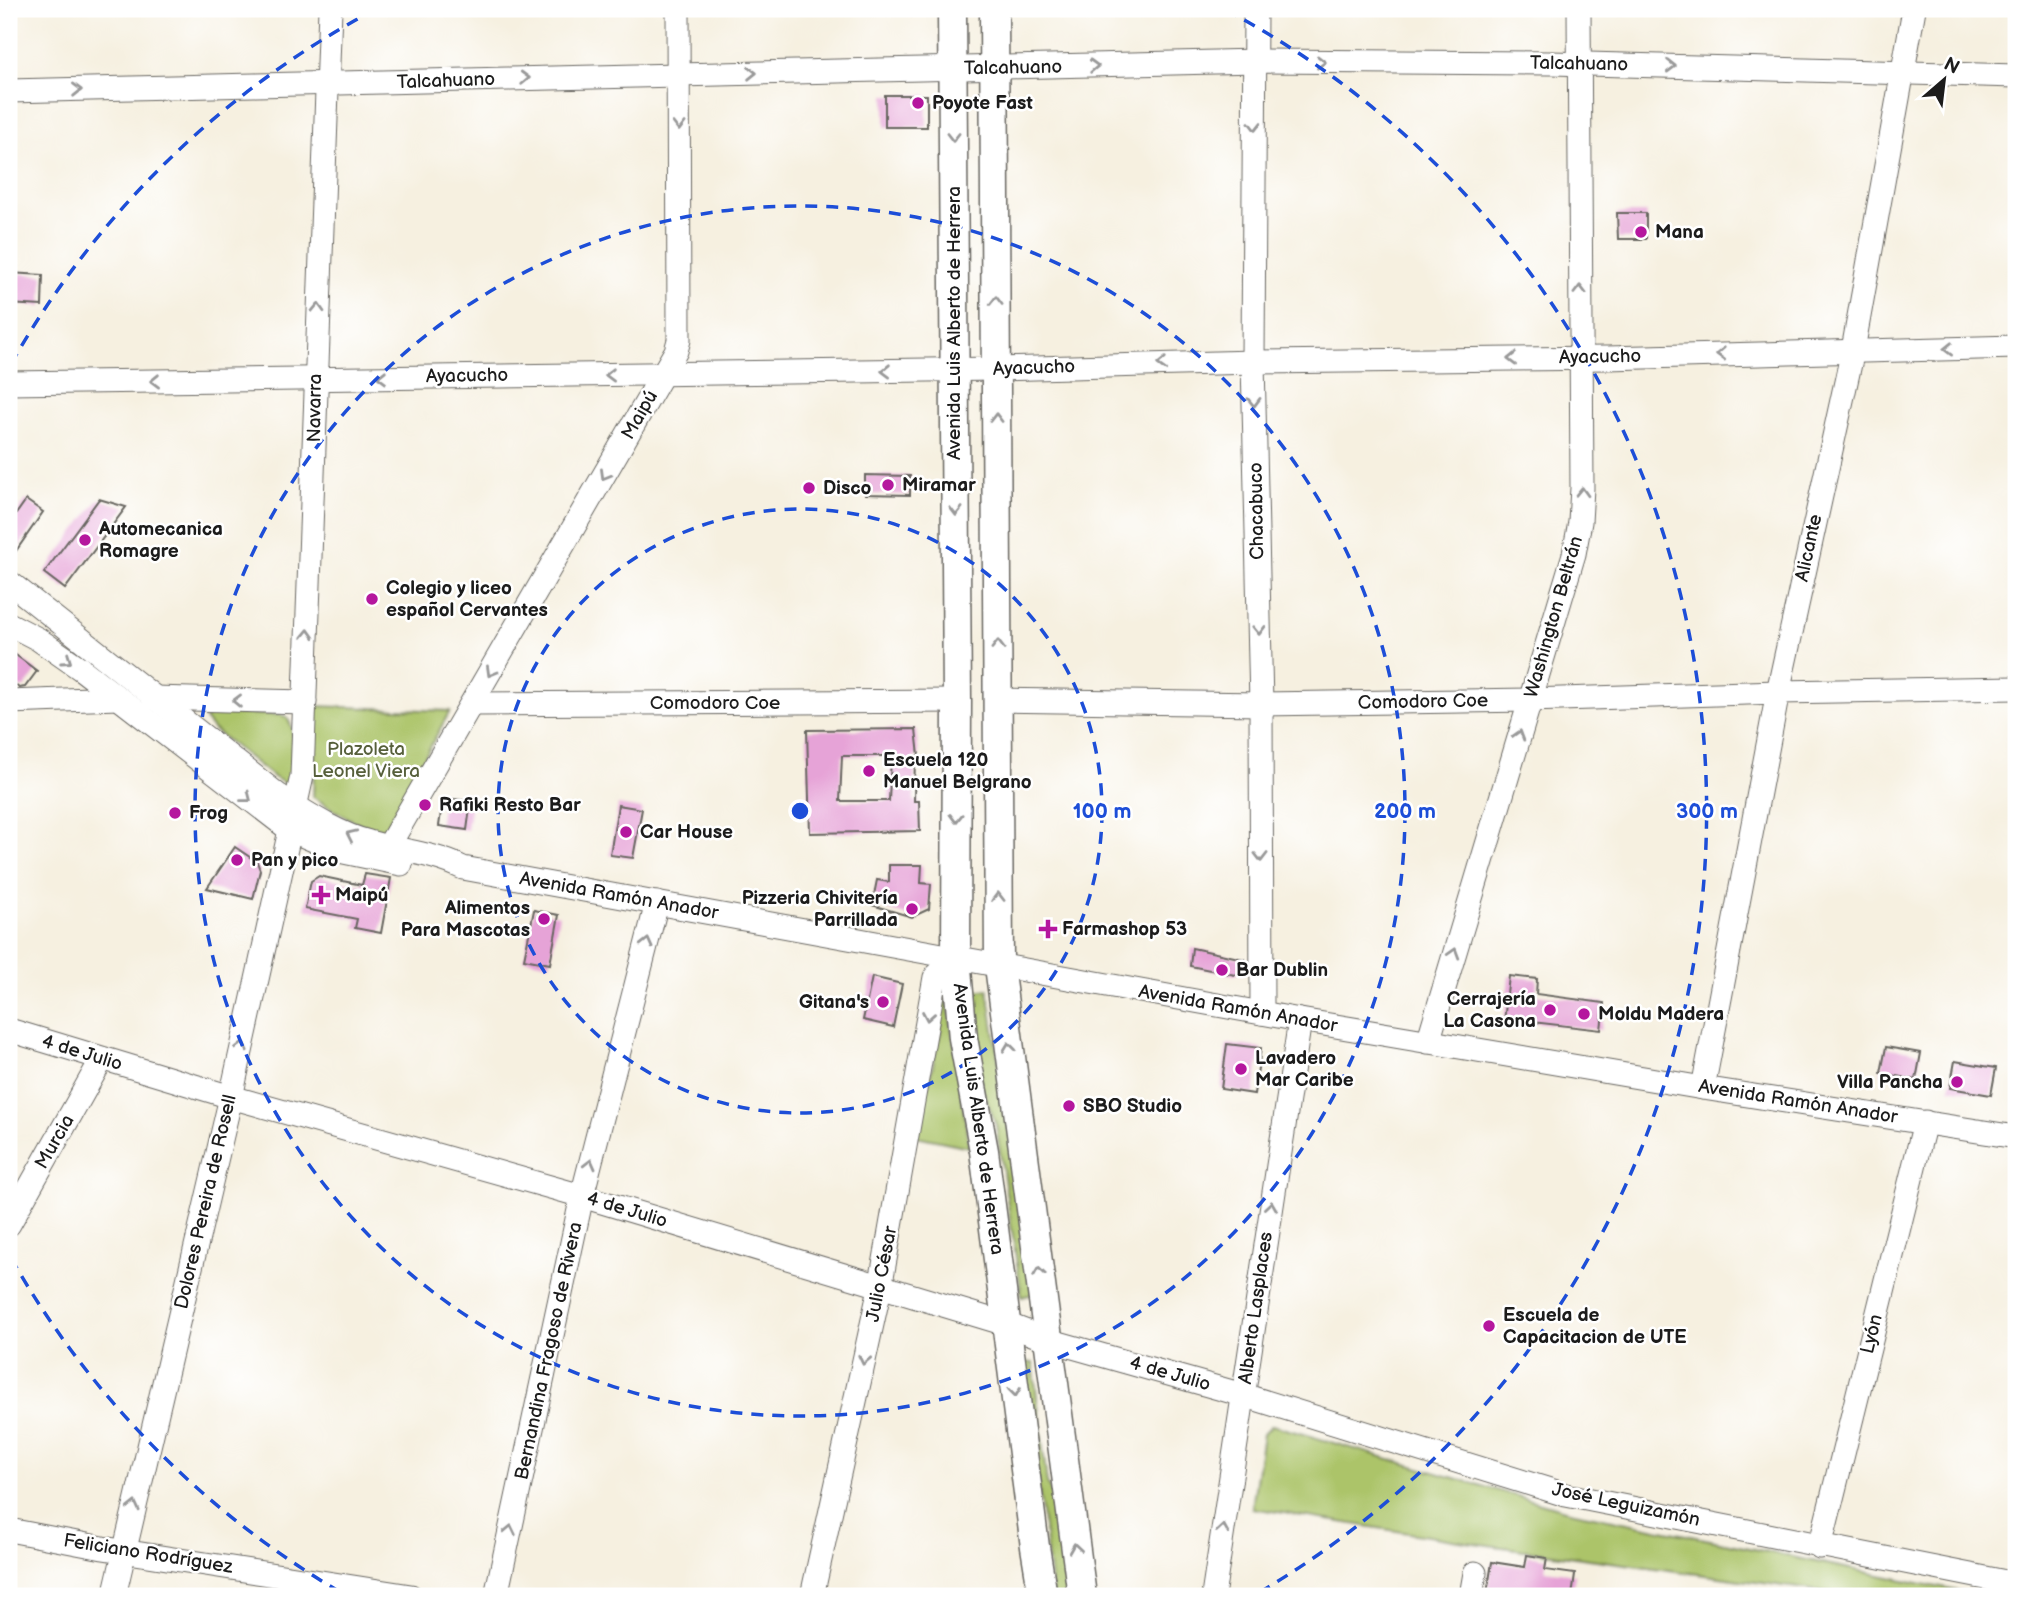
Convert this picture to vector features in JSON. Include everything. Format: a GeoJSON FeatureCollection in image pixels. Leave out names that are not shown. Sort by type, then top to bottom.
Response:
{"type":"FeatureCollection","features":[{"type":"Feature","properties":{"kind":"main road","name":"Avenida Luis Alberto de Herrera"},"geometry":{"type":"LineString","coordinates":[[952,9],[956,958],[963,1038],[984,1151],[1043,1596]]}},
{"type":"Feature","properties":{"kind":"main road","name":"Avenida Luis Alberto de Herrera"},"geometry":{"type":"LineString","coordinates":[[994,9],[999,966],[1082,1596]]}},
{"type":"Feature","properties":{"kind":"street","name":"Navarra"},"geometry":{"type":"LineString","coordinates":[[296,806],[302,776],[330,9]]}},
{"type":"Feature","properties":{"kind":"street","name":"Maipú"},"geometry":{"type":"LineString","coordinates":[[388,846],[676,351],[679,340],[678,9]]}},
{"type":"Feature","properties":{"kind":"street","name":"Chacabuco"},"geometry":{"type":"LineString","coordinates":[[1255,9],[1254,362],[1261,704],[1262,1013]]}},
{"type":"Feature","properties":{"kind":"street","name":"Washington Beltrán"},"geometry":{"type":"LineString","coordinates":[[1428,1042],[1574,554],[1580,522],[1579,9]]}},
{"type":"Feature","properties":{"kind":"street","name":"Alicante"},"geometry":{"type":"LineString","coordinates":[[1703,1088],[1777,692],[1853,350],[1914,9]]}},
{"type":"Feature","properties":{"kind":"street","name":"Talcahuano"},"geometry":{"type":"LineString","coordinates":[[9,91],[1256,61],[1580,63],[2016,76]]}},
{"type":"Feature","properties":{"kind":"street","name":"Ayacucho"},"geometry":{"type":"LineString","coordinates":[[9,383],[955,370],[2016,347]]}},
{"type":"Feature","properties":{"kind":"street","name":"Avenida Ramón Anador"},"geometry":{"type":"LineString","coordinates":[[9,582],[278,795],[365,841],[447,860],[463,868],[1300,1020],[1703,1088],[2016,1137]]}},
{"type":"Feature","properties":{"kind":"street","name":"Avenida Ramón Anador"},"geometry":{"type":"LineString","coordinates":[[9,624],[38,639],[290,830],[319,844],[359,857],[446,872],[463,868]]}},
{"type":"Feature","properties":{"kind":"street","name":"Comodoro Coe"},"geometry":{"type":"LineString","coordinates":[[998,700],[1261,704],[1530,701],[1777,692],[2016,688]]}},
{"type":"Feature","properties":{"kind":"street"},"geometry":{"type":"LineString","coordinates":[[9,702],[118,698]]}},
{"type":"Feature","properties":{"kind":"street"},"geometry":{"type":"LineString","coordinates":[[154,698],[305,702]]}},
{"type":"Feature","properties":{"kind":"street","name":"Comodoro Coe"},"geometry":{"type":"LineString","coordinates":[[473,704],[957,701]]}},
{"type":"Feature","properties":{"kind":"street","name":"Dolores Pereira de Rosell"},"geometry":{"type":"LineString","coordinates":[[114,1596],[296,806]]}},
{"type":"Feature","properties":{"kind":"street","name":"Bernandina Fragoso de Rivera"},"geometry":{"type":"LineString","coordinates":[[496,1596],[582,1196],[657,903]]}},
{"type":"Feature","properties":{"kind":"street","name":"Julio César"},"geometry":{"type":"LineString","coordinates":[[813,1596],[880,1288],[935,977],[956,958]]}},
{"type":"Feature","properties":{"kind":"street","name":"Alberto Lasplaces"},"geometry":{"type":"LineString","coordinates":[[1213,1596],[1300,1020]]}},
{"type":"Feature","properties":{"kind":"street","name":"4 de Julio"},"geometry":{"type":"LineString","coordinates":[[9,1030],[231,1097],[582,1196],[1006,1324],[1048,1340],[1243,1395]]}},
{"type":"Feature","properties":{"kind":"street","name":"Murcia"},"geometry":{"type":"LineString","coordinates":[[9,1224],[102,1059]]}},
{"type":"Feature","properties":{"kind":"street","name":"Lyón"},"geometry":{"type":"LineString","coordinates":[[1819,1547],[1925,1122]]}},
{"type":"Feature","properties":{"kind":"street","name":"José Leguizamón"},"geometry":{"type":"LineString","coordinates":[[1243,1395],[1566,1495],[2016,1584]]}},
{"type":"Feature","properties":{"kind":"street","name":"Feliciano Rodríguez"},"geometry":{"type":"LineString","coordinates":[[9,1530],[411,1596]]}},
{"type":"Feature","properties":{"kind":"street"},"geometry":{"type":"LineString","coordinates":[[1471,1596],[1475,1573]]}},
{"type":"Feature","properties":{"kind":"green space","name":"Plazoleta Leonel Viera"},"geometry":{"type":"Polygon","coordinates":[[[317,706],[450,711],[385,829],[357,822],[313,797],[317,706]]]}},
{"type":"Feature","properties":{"kind":"green space"},"geometry":{"type":"Polygon","coordinates":[[[211,713],[287,717],[292,728],[292,782],[289,786],[272,776],[213,729],[205,719],[211,713]]]}},
{"type":"Feature","properties":{"kind":"green space"},"geometry":{"type":"Polygon","coordinates":[[[944,989],[969,1147],[916,1136],[941,1031],[939,1012],[944,989]]]}},
{"type":"Feature","properties":{"kind":"green space"},"geometry":{"type":"Polygon","coordinates":[[[988,989],[1033,1294],[1022,1297],[996,1125],[982,1087],[966,992],[988,989]]]}},
{"type":"Feature","properties":{"kind":"green space"},"geometry":{"type":"Polygon","coordinates":[[[1022,1362],[1033,1363],[1047,1483],[1061,1516],[1071,1596],[1053,1596],[1022,1362]]]}},
{"type":"Feature","properties":{"kind":"green space"},"geometry":{"type":"Polygon","coordinates":[[[1272,1425],[1565,1510],[1981,1596],[1856,1596],[1459,1541],[1252,1508],[1263,1434],[1272,1425]]]}},
{"type":"Feature","properties":{"kind":"building"},"geometry":{"type":"Polygon","coordinates":[[[885,95],[927,95],[927,127],[885,127],[885,95]]]}},
{"type":"Feature","properties":{"kind":"building","name":"Mana"},"geometry":{"type":"Polygon","coordinates":[[[1617,213],[1646,213],[1646,239],[1618,239],[1617,213]]]}},
{"type":"Feature","properties":{"kind":"building"},"geometry":{"type":"Polygon","coordinates":[[[9,273],[43,275],[42,306],[9,304],[9,273]]]}},
{"type":"Feature","properties":{"kind":"building","name":"Miramar"},"geometry":{"type":"Polygon","coordinates":[[[865,475],[910,476],[910,495],[865,494],[865,475]]]}},
{"type":"Feature","properties":{"kind":"building","name":"Automecanica Romagre"},"geometry":{"type":"Polygon","coordinates":[[[99,499],[126,507],[65,589],[44,573],[99,499]]]}},
{"type":"Feature","properties":{"kind":"building"},"geometry":{"type":"Polygon","coordinates":[[[26,500],[43,512],[9,561],[9,524],[26,500]]]}},
{"type":"Feature","properties":{"kind":"building"},"geometry":{"type":"Polygon","coordinates":[[[9,650],[37,671],[25,687],[19,688],[9,680],[9,650]]]}},
{"type":"Feature","properties":{"kind":"building","name":"Escuela 120 Manuel Belgrano"},"geometry":{"type":"Polygon","coordinates":[[[916,729],[919,756],[915,756],[914,801],[919,801],[920,831],[810,833],[807,730],[916,729]],[[842,756],[840,801],[889,801],[891,756],[842,756]]]}},
{"type":"Feature","properties":{"kind":"building"},"geometry":{"type":"Polygon","coordinates":[[[443,798],[471,801],[467,830],[439,826],[443,798]]]}},
{"type":"Feature","properties":{"kind":"building","name":"Car House"},"geometry":{"type":"Polygon","coordinates":[[[618,805],[642,809],[633,858],[610,855],[618,805]]]}},
{"type":"Feature","properties":{"kind":"building"},"geometry":{"type":"Polygon","coordinates":[[[235,847],[257,862],[260,870],[253,899],[207,888],[235,847]]]}},
{"type":"Feature","properties":{"kind":"building"},"geometry":{"type":"Polygon","coordinates":[[[889,865],[922,865],[921,883],[931,884],[929,909],[912,917],[872,905],[877,880],[889,882],[889,865]]]}},
{"type":"Feature","properties":{"kind":"building"},"geometry":{"type":"Polygon","coordinates":[[[365,874],[391,878],[381,933],[355,928],[357,919],[305,909],[311,881],[319,876],[362,885],[365,874]]]}},
{"type":"Feature","properties":{"kind":"building"},"geometry":{"type":"Polygon","coordinates":[[[534,910],[559,915],[550,964],[524,959],[534,910]]]}},
{"type":"Feature","properties":{"kind":"building"},"geometry":{"type":"Polygon","coordinates":[[[1192,948],[1244,959],[1242,971],[1235,975],[1190,966],[1192,948]]]}},
{"type":"Feature","properties":{"kind":"building"},"geometry":{"type":"Polygon","coordinates":[[[1509,976],[1537,979],[1536,994],[1604,1003],[1601,1030],[1533,1022],[1532,1025],[1504,1022],[1509,976]]]}},
{"type":"Feature","properties":{"kind":"building","name":"Gitana's"},"geometry":{"type":"Polygon","coordinates":[[[872,977],[902,984],[893,1027],[863,1020],[872,977]]]}},
{"type":"Feature","properties":{"kind":"building","name":"Lavadero Mar Caribe"},"geometry":{"type":"Polygon","coordinates":[[[1227,1044],[1261,1048],[1254,1094],[1221,1089],[1227,1044]]]}},
{"type":"Feature","properties":{"kind":"building"},"geometry":{"type":"Polygon","coordinates":[[[1886,1047],[1921,1053],[1916,1080],[1881,1073],[1886,1047]]]}},
{"type":"Feature","properties":{"kind":"building"},"geometry":{"type":"Polygon","coordinates":[[[1955,1061],[1996,1068],[1991,1095],[1950,1088],[1955,1061]]]}},
{"type":"Feature","properties":{"kind":"building"},"geometry":{"type":"Polygon","coordinates":[[[1527,1555],[1547,1558],[1545,1570],[1575,1574],[1572,1596],[1487,1594],[1492,1562],[1525,1567],[1527,1555]]]}},
{"type":"Feature","properties":{"kind":"place","name":"Poyote Fast"},"geometry":{"type":"Point","coordinates":[918,103]}},
{"type":"Feature","properties":{"kind":"place","name":"Mana"},"geometry":{"type":"Point","coordinates":[1641,232]}},
{"type":"Feature","properties":{"kind":"place","name":"Miramar"},"geometry":{"type":"Point","coordinates":[888,485]}},
{"type":"Feature","properties":{"kind":"place","name":"Disco"},"geometry":{"type":"Point","coordinates":[809,488]}},
{"type":"Feature","properties":{"kind":"place","name":"Automecanica Romagre"},"geometry":{"type":"Point","coordinates":[85,540]}},
{"type":"Feature","properties":{"kind":"place","name":"Colegio y liceo español Cervantes"},"geometry":{"type":"Point","coordinates":[372,599]}},
{"type":"Feature","properties":{"kind":"place","name":"Escuela 120 Manuel Belgrano"},"geometry":{"type":"Point","coordinates":[869,771]}},
{"type":"Feature","properties":{"kind":"place","name":"Rafiki Resto Bar"},"geometry":{"type":"Point","coordinates":[425,805]}},
{"type":"Feature","properties":{"kind":"place","name":"Frog"},"geometry":{"type":"Point","coordinates":[175,813]}},
{"type":"Feature","properties":{"kind":"place","name":"Car House"},"geometry":{"type":"Point","coordinates":[626,832]}},
{"type":"Feature","properties":{"kind":"place","name":"Pan y pico"},"geometry":{"type":"Point","coordinates":[237,860]}},
{"type":"Feature","properties":{"kind":"place","name":"Maipú"},"geometry":{"type":"Point","coordinates":[321,895]}},
{"type":"Feature","properties":{"kind":"place","name":"Pizzeria Chivitería Parrillada"},"geometry":{"type":"Point","coordinates":[912,909]}},
{"type":"Feature","properties":{"kind":"place","name":"Alimentos Para Mascotas"},"geometry":{"type":"Point","coordinates":[544,919]}},
{"type":"Feature","properties":{"kind":"place","name":"Farmashop 53"},"geometry":{"type":"Point","coordinates":[1048,929]}},
{"type":"Feature","properties":{"kind":"place","name":"Bar Dublin"},"geometry":{"type":"Point","coordinates":[1222,970]}},
{"type":"Feature","properties":{"kind":"place","name":"Gitana's"},"geometry":{"type":"Point","coordinates":[883,1002]}},
{"type":"Feature","properties":{"kind":"place","name":"Cerrajería La Casona"},"geometry":{"type":"Point","coordinates":[1550,1010]}},
{"type":"Feature","properties":{"kind":"place","name":"Moldu Madera"},"geometry":{"type":"Point","coordinates":[1584,1014]}},
{"type":"Feature","properties":{"kind":"place","name":"Lavadero Mar Caribe"},"geometry":{"type":"Point","coordinates":[1241,1069]}},
{"type":"Feature","properties":{"kind":"place","name":"Villa Pancha"},"geometry":{"type":"Point","coordinates":[1957,1082]}},
{"type":"Feature","properties":{"kind":"place","name":"SBO Studio"},"geometry":{"type":"Point","coordinates":[1069,1106]}},
{"type":"Feature","properties":{"kind":"place","name":"Escuela de Capacitacion de UTE"},"geometry":{"type":"Point","coordinates":[1489,1326]}}]}
